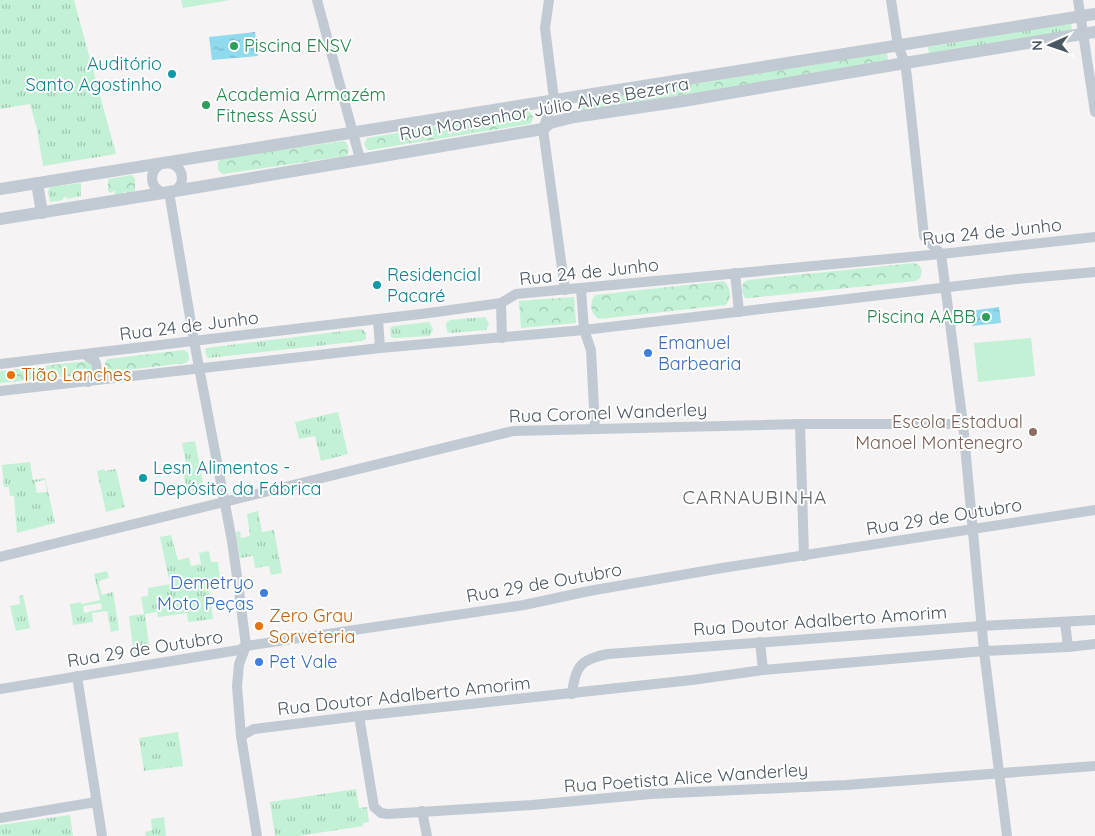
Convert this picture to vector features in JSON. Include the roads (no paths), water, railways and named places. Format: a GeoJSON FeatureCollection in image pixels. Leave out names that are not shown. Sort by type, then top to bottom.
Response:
{"type":"FeatureCollection","features":[{"type":"Feature","properties":{"kind":"street"},"geometry":{"type":"LineString","coordinates":[[317,0],[360,159]]}},
{"type":"Feature","properties":{"kind":"street"},"geometry":{"type":"LineString","coordinates":[[549,0],[545,28],[554,99],[543,129],[565,290]]}},
{"type":"Feature","properties":{"kind":"street"},"geometry":{"type":"LineString","coordinates":[[892,0],[898,46],[905,63],[924,236],[941,254],[962,424],[981,626],[1007,836]]}},
{"type":"Feature","properties":{"kind":"street"},"geometry":{"type":"LineString","coordinates":[[1078,0],[1080,16],[1089,33],[1095,112]]}},
{"type":"Feature","properties":{"kind":"street","name":"Rua Monsenhor Júlio Alves Bezerra"},"geometry":{"type":"LineString","coordinates":[[0,189],[1095,14]]}},
{"type":"Feature","properties":{"kind":"street","name":"Rua Monsenhor Júlio Alves Bezerra"},"geometry":{"type":"LineString","coordinates":[[0,219],[543,129],[550,123],[574,118],[1089,33]]}},
{"type":"Feature","properties":{"kind":"street"},"geometry":{"type":"LineString","coordinates":[[164,163],[173,164],[181,173],[180,186],[169,192],[157,189],[153,182],[154,172],[164,163]]}},
{"type":"Feature","properties":{"kind":"street"},"geometry":{"type":"LineString","coordinates":[[37,183],[42,213]]}},
{"type":"Feature","properties":{"kind":"street"},"geometry":{"type":"LineString","coordinates":[[169,192],[194,341],[232,541],[246,646],[239,664],[237,686],[241,736],[257,836]]}},
{"type":"Feature","properties":{"kind":"street","name":"Rua 24 de Junho"},"geometry":{"type":"LineString","coordinates":[[0,364],[501,303],[516,294],[941,254],[1095,237]]}},
{"type":"Feature","properties":{"kind":"street"},"geometry":{"type":"LineString","coordinates":[[0,391],[380,348],[584,330],[1017,278],[1095,272]]}},
{"type":"Feature","properties":{"kind":"street"},"geometry":{"type":"LineString","coordinates":[[734,273],[739,312]]}},
{"type":"Feature","properties":{"kind":"street"},"geometry":{"type":"LineString","coordinates":[[581,289],[584,330],[591,350],[595,428]]}},
{"type":"Feature","properties":{"kind":"street"},"geometry":{"type":"LineString","coordinates":[[501,303],[502,338]]}},
{"type":"Feature","properties":{"kind":"street"},"geometry":{"type":"LineString","coordinates":[[378,319],[380,348]]}},
{"type":"Feature","properties":{"kind":"street"},"geometry":{"type":"LineString","coordinates":[[110,352],[103,358],[102,366],[105,374],[112,379]]}},
{"type":"Feature","properties":{"kind":"street"},"geometry":{"type":"LineString","coordinates":[[86,355],[95,361],[97,370],[88,382]]}},
{"type":"Feature","properties":{"kind":"street"},"geometry":{"type":"LineString","coordinates":[[800,424],[804,556]]}},
{"type":"Feature","properties":{"kind":"street","name":"Rua Coronel Wanderley"},"geometry":{"type":"LineString","coordinates":[[0,557],[513,431],[800,424],[962,424]]}},
{"type":"Feature","properties":{"kind":"street","name":"Rua 29 de Outubro"},"geometry":{"type":"LineString","coordinates":[[0,689],[239,650],[246,646],[524,605],[589,590],[722,568],[1095,510]]}},
{"type":"Feature","properties":{"kind":"street","name":"Rua Doutor Adalberto Amorim"},"geometry":{"type":"LineString","coordinates":[[572,694],[574,676],[582,665],[590,658],[608,654],[981,626],[1095,620]]}},
{"type":"Feature","properties":{"kind":"street"},"geometry":{"type":"LineString","coordinates":[[1065,622],[1068,647]]}},
{"type":"Feature","properties":{"kind":"street"},"geometry":{"type":"LineString","coordinates":[[760,642],[763,670]]}},
{"type":"Feature","properties":{"kind":"street","name":"Rua Doutor Adalberto Amorim"},"geometry":{"type":"LineString","coordinates":[[241,736],[254,729],[572,694],[763,670],[984,651],[1095,644]]}},
{"type":"Feature","properties":{"kind":"street"},"geometry":{"type":"LineString","coordinates":[[77,676],[102,836]]}},
{"type":"Feature","properties":{"kind":"street","name":"Rua Poetista Alice Wanderley"},"geometry":{"type":"LineString","coordinates":[[359,716],[374,807],[381,814],[532,805],[651,794],[846,784],[1095,766]]}},
{"type":"Feature","properties":{"kind":"street"},"geometry":{"type":"LineString","coordinates":[[0,818],[96,802]]}},
{"type":"Feature","properties":{"kind":"street"},"geometry":{"type":"LineString","coordinates":[[422,812],[427,836]]}},
{"type":"Feature","properties":{"kind":"water","name":"Piscina ENSV"},"geometry":{"type":"Polygon","coordinates":[[[255,32],[258,56],[212,60],[209,37],[255,32]]]}},
{"type":"Feature","properties":{"kind":"water","name":"Piscina AABB"},"geometry":{"type":"Polygon","coordinates":[[[999,307],[1001,323],[972,326],[970,311],[999,307]]]}},
{"type":"Feature","properties":{"kind":"place","name":"Piscina ENSV"},"geometry":{"type":"Point","coordinates":[234,46]}},
{"type":"Feature","properties":{"kind":"place","name":"Auditório Santo Agostinho"},"geometry":{"type":"Point","coordinates":[172,74]}},
{"type":"Feature","properties":{"kind":"place","name":"Academia Armazém Fitness Assú"},"geometry":{"type":"Point","coordinates":[206,105]}},
{"type":"Feature","properties":{"kind":"place","name":"Residencial Pacaré"},"geometry":{"type":"Point","coordinates":[377,285]}},
{"type":"Feature","properties":{"kind":"place","name":"Piscina AABB"},"geometry":{"type":"Point","coordinates":[986,317]}},
{"type":"Feature","properties":{"kind":"place","name":"Emanuel Barbearia"},"geometry":{"type":"Point","coordinates":[648,353]}},
{"type":"Feature","properties":{"kind":"place","name":"Tião Lanches"},"geometry":{"type":"Point","coordinates":[11,375]}},
{"type":"Feature","properties":{"kind":"place","name":"Escola Estadual Manoel Montenegro"},"geometry":{"type":"Point","coordinates":[1033,432]}},
{"type":"Feature","properties":{"kind":"place","name":"Lesn Alimentos - Depósito da Fábrica"},"geometry":{"type":"Point","coordinates":[143,478]}},
{"type":"Feature","properties":{"kind":"place","name":"Demetryo Moto Peças"},"geometry":{"type":"Point","coordinates":[264,593]}},
{"type":"Feature","properties":{"kind":"place","name":"Zero Grau Sorveteria"},"geometry":{"type":"Point","coordinates":[259,626]}},
{"type":"Feature","properties":{"kind":"place","name":"Pet Vale"},"geometry":{"type":"Point","coordinates":[259,662]}},
{"type":"Feature","properties":{"kind":"district","name":"CARNAUBINHA"},"geometry":{"type":"Point","coordinates":[755,497]}}]}
